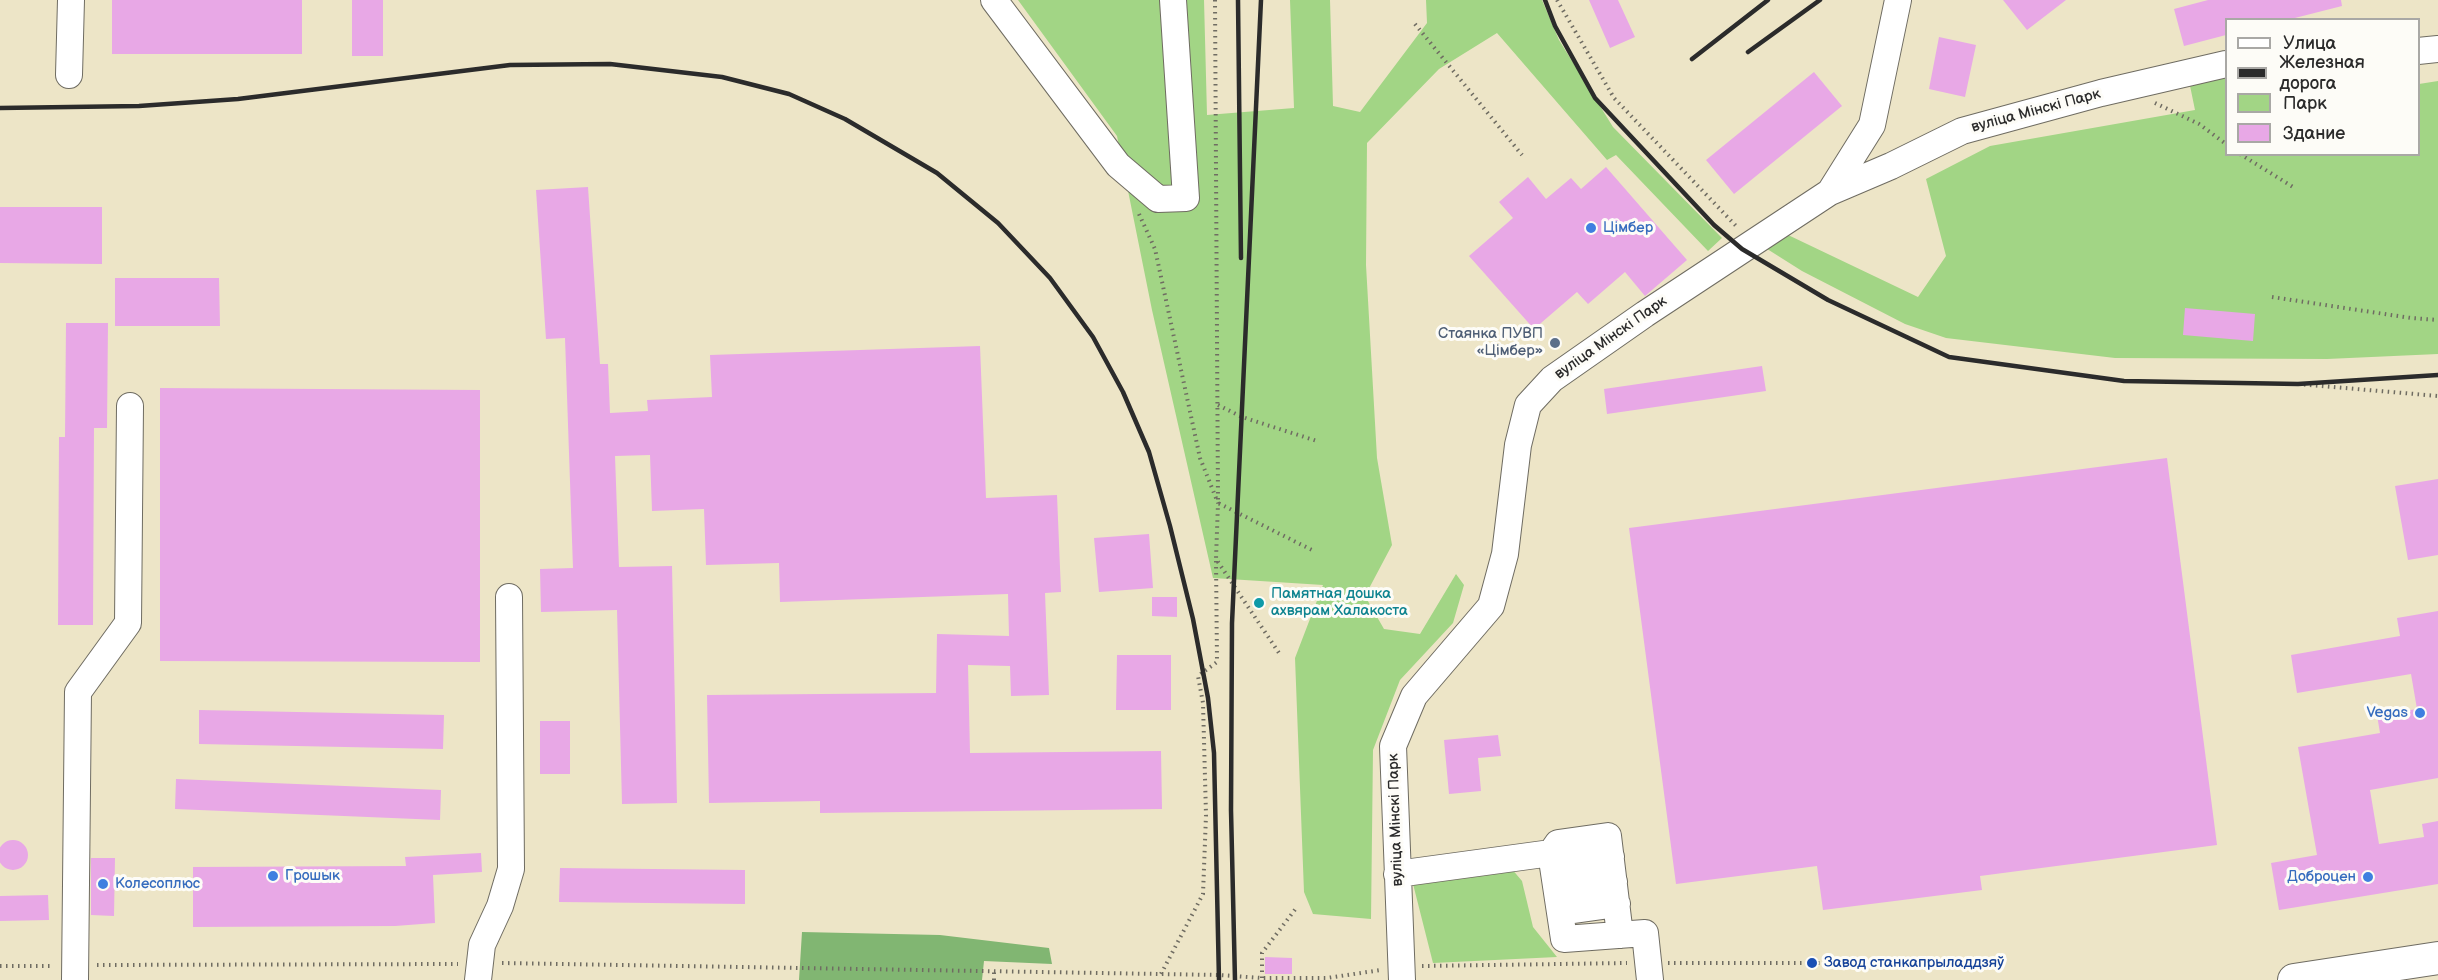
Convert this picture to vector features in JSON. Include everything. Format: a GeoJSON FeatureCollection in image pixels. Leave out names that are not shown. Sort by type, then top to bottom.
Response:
{"type":"FeatureCollection","features":[{"type":"Feature","properties":{"kind":"main road"},"geometry":{"type":"LineString","coordinates":[[2294,980],[2438,958]]}},
{"type":"Feature","properties":{"kind":"street"},"geometry":{"type":"LineString","coordinates":[[69,75],[71,0]]}},
{"type":"Feature","properties":{"kind":"street"},"geometry":{"type":"LineString","coordinates":[[994,0],[1118,165],[1158,200],[1186,198],[1173,0]]}},
{"type":"Feature","properties":{"kind":"street"},"geometry":{"type":"LineString","coordinates":[[1830,192],[1872,125],[1898,0]]}},
{"type":"Feature","properties":{"kind":"street"},"geometry":{"type":"LineString","coordinates":[[2420,51],[2438,49]]}},
{"type":"Feature","properties":{"kind":"street","name":"вуліца Мінскі Парк"},"geometry":{"type":"LineString","coordinates":[[1401,974],[1393,746],[1414,696],[1491,606],[1505,554],[1518,445],[1528,405],[1552,379],[1645,314],[1830,192],[1891,166],[1962,131],[2117,89],[2225,64]]}},
{"type":"Feature","properties":{"kind":"street"},"geometry":{"type":"LineString","coordinates":[[75,973],[78,692],[128,623],[129,405]]}},
{"type":"Feature","properties":{"kind":"street"},"geometry":{"type":"LineString","coordinates":[[479,972],[482,945],[500,906],[510,869],[509,597]]}},
{"type":"Feature","properties":{"kind":"street"},"geometry":{"type":"LineString","coordinates":[[1555,879],[1611,857],[1620,935]]}},
{"type":"Feature","properties":{"kind":"street"},"geometry":{"type":"LineString","coordinates":[[1397,874],[1555,879],[1615,893]]}},
{"type":"Feature","properties":{"kind":"street"},"geometry":{"type":"LineString","coordinates":[[1555,879],[1564,939],[1645,933],[1649,971]]}},
{"type":"Feature","properties":{"kind":"path"},"geometry":{"type":"LineString","coordinates":[[1161,974],[1203,894],[1206,815],[1203,703],[1198,676],[1217,662],[1215,0]]}},
{"type":"Feature","properties":{"kind":"path"},"geometry":{"type":"LineString","coordinates":[[1557,0],[1614,98],[1715,205],[1754,242]]}},
{"type":"Feature","properties":{"kind":"path"},"geometry":{"type":"LineString","coordinates":[[1415,24],[1522,155]]}},
{"type":"Feature","properties":{"kind":"path"},"geometry":{"type":"LineString","coordinates":[[2117,89],[2139,95],[2199,124],[2225,143]]}},
{"type":"Feature","properties":{"kind":"path"},"geometry":{"type":"LineString","coordinates":[[2243,156],[2293,187]]}},
{"type":"Feature","properties":{"kind":"path"},"geometry":{"type":"LineString","coordinates":[[1136,207],[1155,249],[1200,458],[1218,503],[1312,550]]}},
{"type":"Feature","properties":{"kind":"path"},"geometry":{"type":"LineString","coordinates":[[2272,297],[2438,320]]}},
{"type":"Feature","properties":{"kind":"path"},"geometry":{"type":"LineString","coordinates":[[2298,384],[2438,396]]}},
{"type":"Feature","properties":{"kind":"path"},"geometry":{"type":"LineString","coordinates":[[1218,405],[1242,417],[1317,441]]}},
{"type":"Feature","properties":{"kind":"path"},"geometry":{"type":"LineString","coordinates":[[1216,559],[1281,656]]}},
{"type":"Feature","properties":{"kind":"path"},"geometry":{"type":"LineString","coordinates":[[1262,978],[1262,953],[1297,907]]}},
{"type":"Feature","properties":{"kind":"path"},"geometry":{"type":"LineString","coordinates":[[0,966],[75,973],[479,972],[604,963],[1262,978],[1979,963],[1979,970]]}},
{"type":"Feature","properties":{"kind":"path"},"geometry":{"type":"LineString","coordinates":[[994,972],[994,980]]}},
{"type":"Feature","properties":{"kind":"green space"},"geometry":{"type":"Polygon","coordinates":[[[1018,0],[1204,0],[1207,115],[1294,108],[1290,0],[1330,0],[1333,106],[1360,112],[1427,23],[1426,0],[1542,0],[1559,40],[1613,127],[1722,238],[1708,251],[1616,155],[1607,160],[1497,33],[1439,69],[1367,143],[1366,265],[1377,458],[1392,545],[1365,596],[1384,629],[1420,634],[1456,574],[1464,585],[1453,623],[1400,680],[1373,750],[1371,919],[1313,914],[1304,892],[1295,658],[1323,585],[1213,578],[1152,310],[1117,136],[1018,0]]]}},
{"type":"Feature","properties":{"kind":"green space"},"geometry":{"type":"Polygon","coordinates":[[[2225,72],[2225,156],[2420,156],[2420,84],[2438,81],[2438,354],[2327,359],[2115,358],[1946,338],[1905,324],[1802,271],[1764,247],[1786,234],[1918,297],[1946,256],[1926,179],[1990,146],[2195,110],[2188,76],[2225,72]]]}},
{"type":"Feature","properties":{"kind":"green space"},"geometry":{"type":"Polygon","coordinates":[[[1511,868],[1522,881],[1533,927],[1557,957],[1433,963],[1411,876],[1511,868]]]}},
{"type":"Feature","properties":{"kind":"green space"},"geometry":{"type":"Polygon","coordinates":[[[802,932],[940,935],[1049,948],[1052,964],[984,961],[982,980],[799,980],[802,932]]]}},
{"type":"Feature","properties":{"kind":"building"},"geometry":{"type":"Polygon","coordinates":[[[112,0],[302,0],[302,54],[112,54],[112,0]]]}},
{"type":"Feature","properties":{"kind":"building"},"geometry":{"type":"Polygon","coordinates":[[[352,0],[383,0],[383,56],[352,56],[352,0]]]}},
{"type":"Feature","properties":{"kind":"building"},"geometry":{"type":"Polygon","coordinates":[[[1589,0],[1618,0],[1635,37],[1610,48],[1589,0]]]}},
{"type":"Feature","properties":{"kind":"building"},"geometry":{"type":"Polygon","coordinates":[[[2003,0],[2066,0],[2027,30],[2003,0]]]}},
{"type":"Feature","properties":{"kind":"building"},"geometry":{"type":"Polygon","coordinates":[[[2208,0],[2341,0],[2342,6],[2295,18],[2225,18],[2225,35],[2184,46],[2174,9],[2208,0]]]}},
{"type":"Feature","properties":{"kind":"building"},"geometry":{"type":"Polygon","coordinates":[[[1939,37],[1976,45],[1965,97],[1929,89],[1939,37]]]}},
{"type":"Feature","properties":{"kind":"building"},"geometry":{"type":"Polygon","coordinates":[[[1814,72],[1842,106],[1734,194],[1706,160],[1814,72]]]}},
{"type":"Feature","properties":{"kind":"building","name":"Цімбер"},"geometry":{"type":"Polygon","coordinates":[[[1606,167],[1687,260],[1645,296],[1625,272],[1588,304],[1577,292],[1534,329],[1469,256],[1513,218],[1499,202],[1528,177],[1546,199],[1571,178],[1581,189],[1606,167]]]}},
{"type":"Feature","properties":{"kind":"building"},"geometry":{"type":"Polygon","coordinates":[[[588,187],[600,364],[608,364],[610,413],[648,411],[647,400],[712,397],[710,355],[980,346],[986,498],[1057,495],[1061,592],[1045,593],[1049,695],[1011,696],[1010,666],[968,665],[970,753],[1161,751],[1162,809],[820,813],[820,801],[709,803],[707,695],[936,693],[937,634],[1009,636],[1008,594],[780,602],[779,563],[706,565],[704,509],[652,511],[650,455],[615,456],[619,567],[672,566],[677,803],[622,804],[617,610],[541,612],[540,569],[573,568],[565,338],[546,339],[536,190],[588,187]]]}},
{"type":"Feature","properties":{"kind":"building"},"geometry":{"type":"Polygon","coordinates":[[[0,207],[102,207],[102,264],[0,263],[0,207]]]}},
{"type":"Feature","properties":{"kind":"building"},"geometry":{"type":"Polygon","coordinates":[[[115,278],[219,278],[220,326],[115,326],[115,278]]]}},
{"type":"Feature","properties":{"kind":"building"},"geometry":{"type":"Polygon","coordinates":[[[2185,308],[2255,314],[2253,341],[2183,335],[2185,308]]]}},
{"type":"Feature","properties":{"kind":"building"},"geometry":{"type":"Polygon","coordinates":[[[66,323],[108,323],[107,428],[94,428],[93,625],[58,625],[59,437],[65,437],[66,323]]]}},
{"type":"Feature","properties":{"kind":"building"},"geometry":{"type":"Polygon","coordinates":[[[1762,366],[1766,391],[1607,414],[1604,389],[1762,366]]]}},
{"type":"Feature","properties":{"kind":"building"},"geometry":{"type":"Polygon","coordinates":[[[160,388],[480,390],[480,662],[160,661],[160,388]]]}},
{"type":"Feature","properties":{"kind":"building"},"geometry":{"type":"Polygon","coordinates":[[[2167,458],[2217,845],[1980,876],[1982,890],[1823,910],[1817,866],[1676,884],[1629,528],[2167,458]]]}},
{"type":"Feature","properties":{"kind":"building"},"geometry":{"type":"Polygon","coordinates":[[[2438,479],[2438,555],[2408,560],[2395,486],[2438,479]]]}},
{"type":"Feature","properties":{"kind":"building"},"geometry":{"type":"Polygon","coordinates":[[[1149,534],[1153,588],[1099,592],[1094,538],[1149,534]]]}},
{"type":"Feature","properties":{"kind":"building"},"geometry":{"type":"Polygon","coordinates":[[[1152,597],[1177,597],[1177,617],[1152,616],[1152,597]]]}},
{"type":"Feature","properties":{"kind":"building"},"geometry":{"type":"Polygon","coordinates":[[[2438,611],[2438,778],[2370,790],[2379,844],[2424,837],[2422,824],[2438,821],[2438,884],[2279,910],[2271,863],[2317,855],[2298,747],[2380,733],[2377,715],[2417,709],[2411,674],[2297,693],[2291,655],[2400,636],[2397,618],[2438,611]]]}},
{"type":"Feature","properties":{"kind":"building"},"geometry":{"type":"Polygon","coordinates":[[[1117,655],[1171,655],[1171,710],[1116,710],[1117,655]]]}},
{"type":"Feature","properties":{"kind":"building"},"geometry":{"type":"Polygon","coordinates":[[[199,710],[444,715],[443,749],[199,744],[199,710]]]}},
{"type":"Feature","properties":{"kind":"building"},"geometry":{"type":"Polygon","coordinates":[[[540,721],[570,721],[570,774],[540,774],[540,721]]]}},
{"type":"Feature","properties":{"kind":"building"},"geometry":{"type":"Polygon","coordinates":[[[1498,735],[1501,756],[1478,758],[1481,791],[1449,794],[1444,740],[1498,735]]]}},
{"type":"Feature","properties":{"kind":"building"},"geometry":{"type":"Polygon","coordinates":[[[176,779],[441,790],[440,820],[175,809],[176,779]]]}},
{"type":"Feature","properties":{"kind":"building"},"geometry":{"type":"Polygon","coordinates":[[[7,841],[19,841],[27,849],[27,861],[19,869],[7,869],[-1,861],[-1,849],[7,841]]]}},
{"type":"Feature","properties":{"kind":"building"},"geometry":{"type":"Polygon","coordinates":[[[481,853],[482,872],[433,875],[435,923],[395,926],[193,927],[193,867],[406,866],[405,857],[481,853]]]}},
{"type":"Feature","properties":{"kind":"building"},"geometry":{"type":"Polygon","coordinates":[[[91,858],[115,858],[114,916],[91,915],[91,858]]]}},
{"type":"Feature","properties":{"kind":"building"},"geometry":{"type":"Polygon","coordinates":[[[560,868],[745,870],[745,904],[559,902],[560,868]]]}},
{"type":"Feature","properties":{"kind":"building"},"geometry":{"type":"Polygon","coordinates":[[[48,895],[49,920],[0,921],[0,896],[48,895]]]}},
{"type":"Feature","properties":{"kind":"building"},"geometry":{"type":"Polygon","coordinates":[[[1265,957],[1292,958],[1292,974],[1265,974],[1265,957]]]}},
{"type":"Feature","properties":{"kind":"railway"},"geometry":{"type":"LineString","coordinates":[[1238,0],[1241,258]]}},
{"type":"Feature","properties":{"kind":"railway"},"geometry":{"type":"LineString","coordinates":[[1235,980],[1231,810],[1232,623],[1261,0]]}},
{"type":"Feature","properties":{"kind":"railway"},"geometry":{"type":"LineString","coordinates":[[1545,0],[1555,26],[1595,98],[1714,225],[1742,249],[1828,300],[1949,357],[2124,381],[2298,384],[2438,375]]}},
{"type":"Feature","properties":{"kind":"railway"},"geometry":{"type":"LineString","coordinates":[[1692,59],[1768,0]]}},
{"type":"Feature","properties":{"kind":"railway"},"geometry":{"type":"LineString","coordinates":[[1748,52],[1820,0]]}},
{"type":"Feature","properties":{"kind":"railway"},"geometry":{"type":"LineString","coordinates":[[0,108],[139,106],[238,99],[510,65],[610,64],[722,77],[789,94],[845,119],[937,173],[998,223],[1050,278],[1093,337],[1123,392],[1149,452],[1193,619],[1208,698],[1214,753],[1219,980]]}},
{"type":"Feature","properties":{"kind":"place","name":"Цімбер"},"geometry":{"type":"Point","coordinates":[1591,228]}},
{"type":"Feature","properties":{"kind":"place","name":"Стаянка ПУВП «Цімбер»"},"geometry":{"type":"Point","coordinates":[1555,343]}},
{"type":"Feature","properties":{"kind":"place","name":"Памятная дошка ахвярам Халакоста"},"geometry":{"type":"Point","coordinates":[1259,603]}},
{"type":"Feature","properties":{"kind":"place","name":"Vegas"},"geometry":{"type":"Point","coordinates":[2420,713]}},
{"type":"Feature","properties":{"kind":"place","name":"Грошык"},"geometry":{"type":"Point","coordinates":[273,876]}},
{"type":"Feature","properties":{"kind":"place","name":"Доброцен"},"geometry":{"type":"Point","coordinates":[2368,877]}},
{"type":"Feature","properties":{"kind":"place","name":"Колесоплюс"},"geometry":{"type":"Point","coordinates":[103,884]}},
{"type":"Feature","properties":{"kind":"place","name":"Завод станкапрыладдзяў"},"geometry":{"type":"Point","coordinates":[1812,963]}}]}
